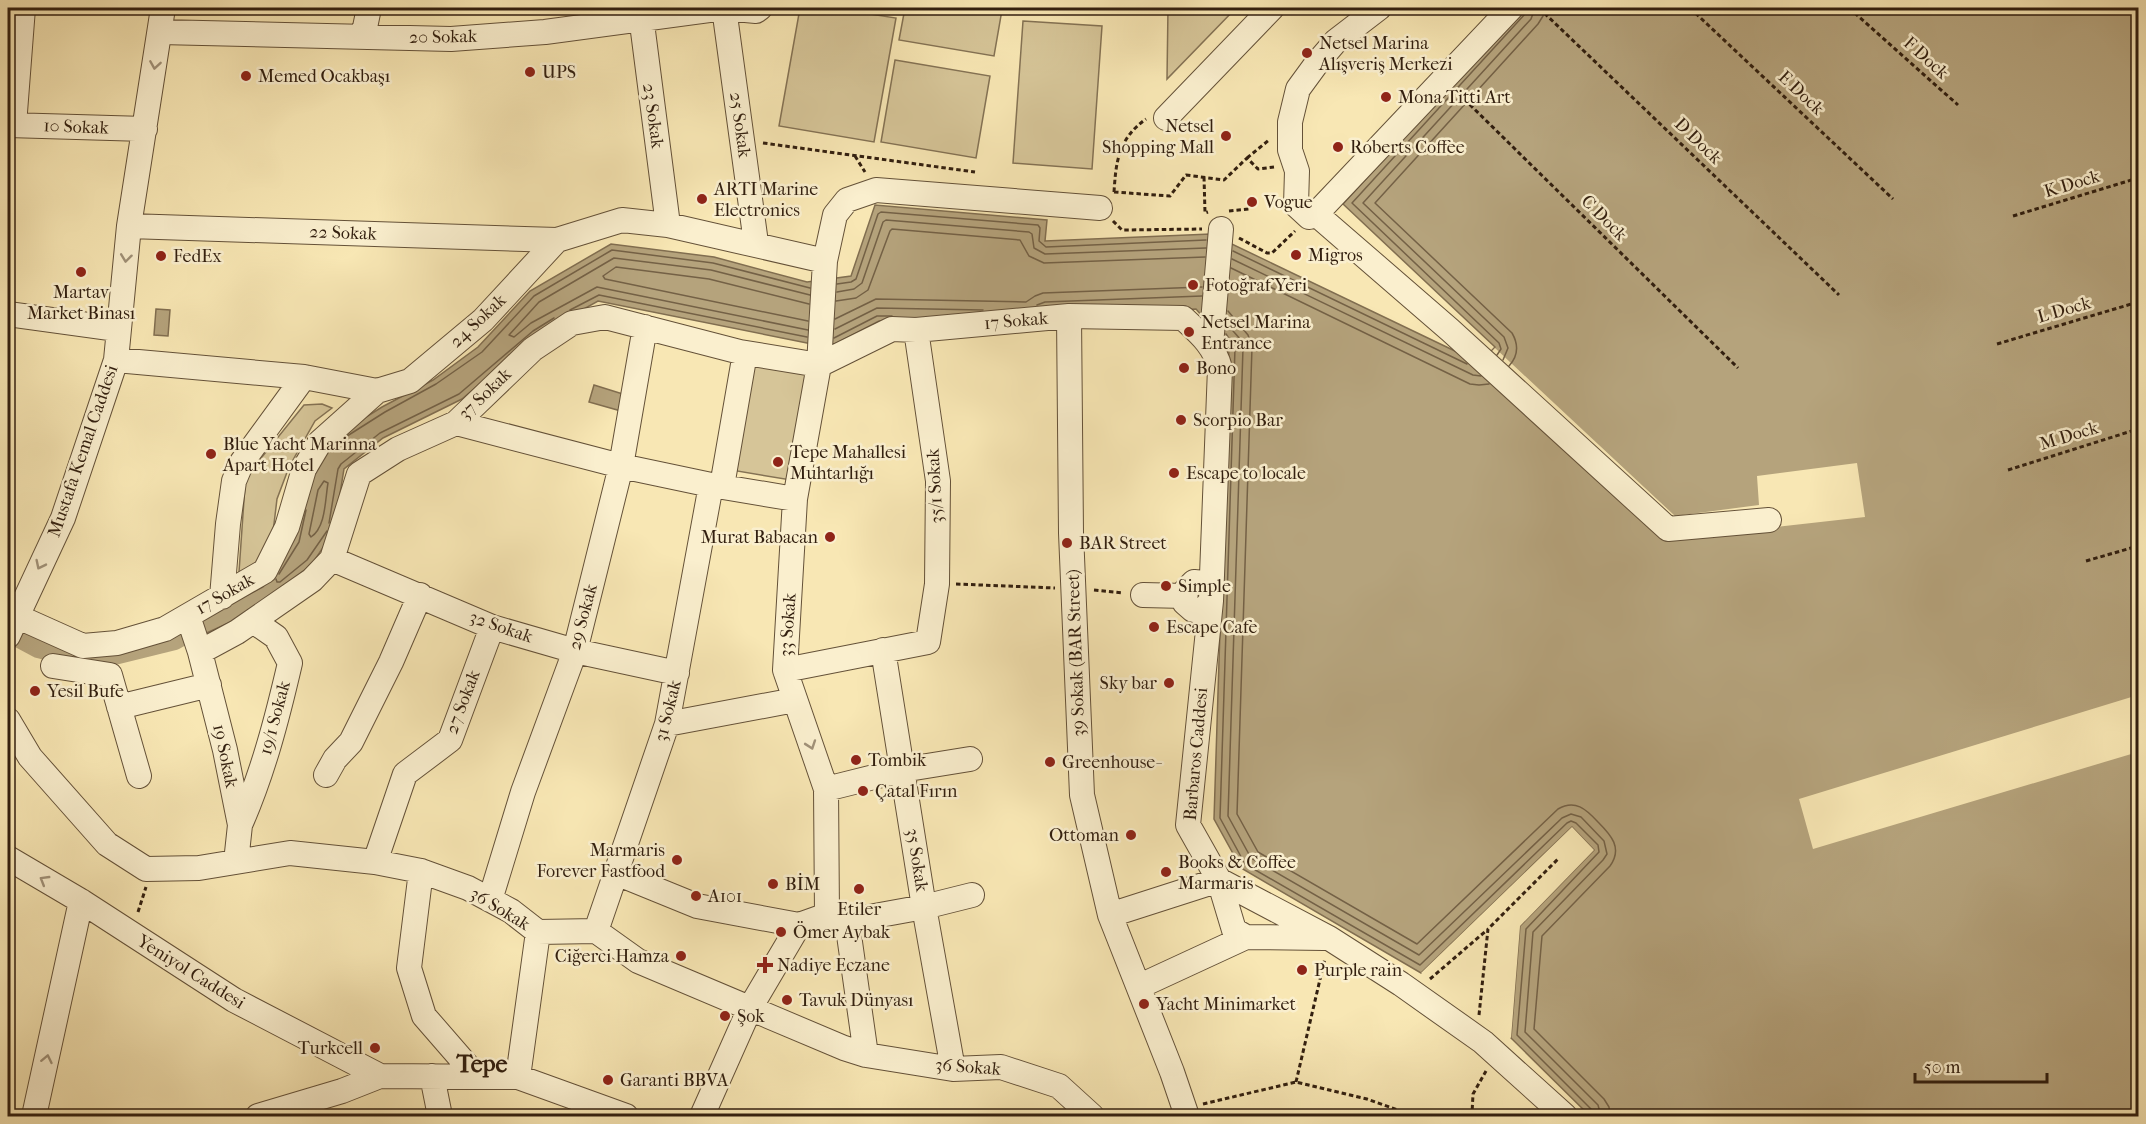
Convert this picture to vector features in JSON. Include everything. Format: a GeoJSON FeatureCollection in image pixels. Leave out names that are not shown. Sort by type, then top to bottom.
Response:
{"type":"FeatureCollection","features":[{"type":"Feature","properties":{"kind":"street"},"geometry":{"type":"LineString","coordinates":[[11,125],[23,8]]}},
{"type":"Feature","properties":{"kind":"street","name":"Mustafa Kemal Caddesi"},"geometry":{"type":"LineString","coordinates":[[10,621],[63,518],[116,360],[117,329],[129,226],[163,8]]}},
{"type":"Feature","properties":{"kind":"street"},"geometry":{"type":"LineString","coordinates":[[363,37],[369,8]]}},
{"type":"Feature","properties":{"kind":"street","name":"20 Sokak"},"geometry":{"type":"LineString","coordinates":[[160,32],[451,39],[545,32],[640,13],[724,8],[756,11],[759,8]]}},
{"type":"Feature","properties":{"kind":"street","name":"25 Sokak"},"geometry":{"type":"LineString","coordinates":[[724,8],[756,243]]}},
{"type":"Feature","properties":{"kind":"street"},"geometry":{"type":"LineString","coordinates":[[1167,118],[1272,8]]}},
{"type":"Feature","properties":{"kind":"street"},"geometry":{"type":"LineString","coordinates":[[1303,223],[1296,205],[1297,171],[1290,150],[1290,122],[1298,90],[1336,41],[1379,8]]}},
{"type":"Feature","properties":{"kind":"street"},"geometry":{"type":"LineString","coordinates":[[1511,8],[1316,214],[1450,330],[1668,529],[1769,520]]}},
{"type":"Feature","properties":{"kind":"street","name":"23 Sokak"},"geometry":{"type":"LineString","coordinates":[[640,13],[668,225]]}},
{"type":"Feature","properties":{"kind":"street","name":"10 Sokak"},"geometry":{"type":"LineString","coordinates":[[11,125],[145,129]]}},
{"type":"Feature","properties":{"kind":"street","name":"33 Sokak"},"geometry":{"type":"LineString","coordinates":[[866,1055],[837,918],[826,789],[785,670],[795,499],[819,358],[825,265],[835,215],[847,200],[876,190],[1111,207]]}},
{"type":"Feature","properties":{"kind":"street"},"geometry":{"type":"LineString","coordinates":[[1211,345],[1221,217]]}},
{"type":"Feature","properties":{"kind":"street"},"geometry":{"type":"LineString","coordinates":[[557,240],[622,220],[668,225],[756,243],[825,265]]}},
{"type":"Feature","properties":{"kind":"street","name":"22 Sokak"},"geometry":{"type":"LineString","coordinates":[[129,226],[557,240]]}},
{"type":"Feature","properties":{"kind":"street","name":"24 Sokak"},"geometry":{"type":"LineString","coordinates":[[116,360],[304,377],[377,391],[410,381],[483,320],[557,240]]}},
{"type":"Feature","properties":{"kind":"street"},"geometry":{"type":"LineString","coordinates":[[8,314],[117,329]]}},
{"type":"Feature","properties":{"kind":"street","name":"17 Sokak"},"geometry":{"type":"LineString","coordinates":[[819,358],[892,329],[916,330],[1069,316],[1183,318],[1211,345]]}},
{"type":"Feature","properties":{"kind":"street","name":"39 Sokak (BAR Street)"},"geometry":{"type":"LineString","coordinates":[[1069,316],[1074,588],[1082,795],[1110,915],[1140,986],[1186,1112]]}},
{"type":"Feature","properties":{"kind":"street","name":"37 Sokak"},"geometry":{"type":"LineString","coordinates":[[200,652],[253,621],[312,580],[332,559],[359,474],[398,449],[456,423],[533,349],[572,323],[605,317],[745,353],[819,358]]}},
{"type":"Feature","properties":{"kind":"street","name":"29 Sokak"},"geometry":{"type":"LineString","coordinates":[[490,900],[523,792],[575,651],[621,466],[645,327]]}},
{"type":"Feature","properties":{"kind":"street","name":"35/1 Sokak"},"geometry":{"type":"LineString","coordinates":[[883,650],[928,642],[937,584],[938,481],[916,330]]}},
{"type":"Feature","properties":{"kind":"street","name":"Barbaros Caddesi"},"geometry":{"type":"LineString","coordinates":[[1211,345],[1220,368],[1212,595],[1188,825],[1219,880],[1234,930],[1246,937]]}},
{"type":"Feature","properties":{"kind":"street","name":"31 Sokak"},"geometry":{"type":"LineString","coordinates":[[596,931],[667,724],[745,353]]}},
{"type":"Feature","properties":{"kind":"street"},"geometry":{"type":"LineString","coordinates":[[222,597],[234,482],[242,462],[304,377]]}},
{"type":"Feature","properties":{"kind":"street","name":"17 Sokak"},"geometry":{"type":"LineString","coordinates":[[10,621],[83,645],[117,643],[165,629],[265,571],[287,527],[304,469],[320,442],[377,391]]}},
{"type":"Feature","properties":{"kind":"street"},"geometry":{"type":"LineString","coordinates":[[456,423],[621,466],[795,499]]}},
{"type":"Feature","properties":{"kind":"street","name":"32 Sokak"},"geometry":{"type":"LineString","coordinates":[[332,559],[492,627],[575,651],[677,673]]}},
{"type":"Feature","properties":{"kind":"street"},"geometry":{"type":"LineString","coordinates":[[326,775],[335,759],[351,742],[391,662],[420,595]]}},
{"type":"Feature","properties":{"kind":"street"},"geometry":{"type":"LineString","coordinates":[[1143,595],[1185,596],[1185,603],[1193,610],[1203,610],[1212,595]]}},
{"type":"Feature","properties":{"kind":"street","name":"19 Sokak"},"geometry":{"type":"LineString","coordinates":[[188,616],[209,685],[240,825],[236,862]]}},
{"type":"Feature","properties":{"kind":"street","name":"19/1 Sokak"},"geometry":{"type":"LineString","coordinates":[[240,825],[256,788],[290,663],[276,637],[253,621]]}},
{"type":"Feature","properties":{"kind":"street","name":"27 Sokak"},"geometry":{"type":"LineString","coordinates":[[375,862],[405,774],[450,740],[492,627]]}},
{"type":"Feature","properties":{"kind":"street"},"geometry":{"type":"LineString","coordinates":[[785,670],[883,650]]}},
{"type":"Feature","properties":{"kind":"street","name":"35 Sokak"},"geometry":{"type":"LineString","coordinates":[[883,650],[924,907],[953,1069]]}},
{"type":"Feature","properties":{"kind":"street"},"geometry":{"type":"LineString","coordinates":[[52,666],[110,675],[139,776]]}},
{"type":"Feature","properties":{"kind":"street"},"geometry":{"type":"LineString","coordinates":[[119,707],[209,685]]}},
{"type":"Feature","properties":{"kind":"street"},"geometry":{"type":"LineString","coordinates":[[667,724],[795,700]]}},
{"type":"Feature","properties":{"kind":"street","name":"36 Sokak"},"geometry":{"type":"LineString","coordinates":[[8,720],[19,758],[107,844],[146,869],[199,868],[290,853],[375,862],[421,871],[468,888],[511,910],[538,932],[596,931],[639,961],[866,1055],[953,1069],[1001,1067],[1059,1086],[1092,1116]]}},
{"type":"Feature","properties":{"kind":"street"},"geometry":{"type":"LineString","coordinates":[[826,789],[902,770],[970,759]]}},
{"type":"Feature","properties":{"kind":"street","name":"Yeniyol Caddesi"},"geometry":{"type":"LineString","coordinates":[[8,858],[81,901],[234,1000],[380,1076]]}},
{"type":"Feature","properties":{"kind":"street"},"geometry":{"type":"LineString","coordinates":[[421,871],[409,968],[424,1016],[477,1077]]}},
{"type":"Feature","properties":{"kind":"street"},"geometry":{"type":"LineString","coordinates":[[616,873],[697,906],[799,925],[924,907],[972,895]]}},
{"type":"Feature","properties":{"kind":"street"},"geometry":{"type":"LineString","coordinates":[[1110,915],[1219,880],[1329,938],[1413,993],[1476,1038],[1565,1116]]}},
{"type":"Feature","properties":{"kind":"street"},"geometry":{"type":"LineString","coordinates":[[34,1116],[81,901]]}},
{"type":"Feature","properties":{"kind":"street"},"geometry":{"type":"LineString","coordinates":[[702,1116],[750,1008],[799,925]]}},
{"type":"Feature","properties":{"kind":"street"},"geometry":{"type":"LineString","coordinates":[[519,1077],[538,932]]}},
{"type":"Feature","properties":{"kind":"street"},"geometry":{"type":"LineString","coordinates":[[1140,986],[1246,937],[1329,938]]}},
{"type":"Feature","properties":{"kind":"street"},"geometry":{"type":"LineString","coordinates":[[261,1116],[342,1091],[380,1076],[432,1076],[519,1077],[626,1116]]}},
{"type":"Feature","properties":{"kind":"street"},"geometry":{"type":"LineString","coordinates":[[432,1076],[440,1116]]}},
{"type":"Feature","properties":{"kind":"path","name":"D Dock"},"geometry":{"type":"LineString","coordinates":[[1539,8],[1839,295]]}},
{"type":"Feature","properties":{"kind":"path","name":"E Dock"},"geometry":{"type":"LineString","coordinates":[[1690,8],[1893,199]]}},
{"type":"Feature","properties":{"kind":"path","name":"F Dock"},"geometry":{"type":"LineString","coordinates":[[1849,8],[1958,105]]}},
{"type":"Feature","properties":{"kind":"path"},"geometry":{"type":"LineString","coordinates":[[2047,8],[2050,11]]}},
{"type":"Feature","properties":{"kind":"path","name":"C Dock"},"geometry":{"type":"LineString","coordinates":[[1451,86],[1738,368]]}},
{"type":"Feature","properties":{"kind":"path"},"geometry":{"type":"LineString","coordinates":[[1167,118],[1152,115],[1137,125],[1119,152],[1111,207],[1122,230],[1221,217],[1249,209]]}},
{"type":"Feature","properties":{"kind":"path"},"geometry":{"type":"LineString","coordinates":[[757,142],[975,172]]}},
{"type":"Feature","properties":{"kind":"path"},"geometry":{"type":"LineString","coordinates":[[1111,207],[1170,196],[1186,174],[1224,180],[1247,158],[1258,169],[1295,164]]}},
{"type":"Feature","properties":{"kind":"path"},"geometry":{"type":"LineString","coordinates":[[1204,177],[1205,213],[1221,217],[1267,253],[1272,253],[1303,223]]}},
{"type":"Feature","properties":{"kind":"path","name":"K Dock"},"geometry":{"type":"LineString","coordinates":[[2013,216],[2139,178]]}},
{"type":"Feature","properties":{"kind":"path","name":"L Dock"},"geometry":{"type":"LineString","coordinates":[[1996,344],[2139,302]]}},
{"type":"Feature","properties":{"kind":"path","name":"M Dock"},"geometry":{"type":"LineString","coordinates":[[2008,470],[2139,429]]}},
{"type":"Feature","properties":{"kind":"path"},"geometry":{"type":"LineString","coordinates":[[2086,561],[2139,546]]}},
{"type":"Feature","properties":{"kind":"path"},"geometry":{"type":"LineString","coordinates":[[937,584],[1074,588],[1143,595]]}},
{"type":"Feature","properties":{"kind":"path"},"geometry":{"type":"LineString","coordinates":[[1413,993],[1488,929],[1558,859]]}},
{"type":"Feature","properties":{"kind":"path"},"geometry":{"type":"LineString","coordinates":[[130,934],[152,869]]}},
{"type":"Feature","properties":{"kind":"path"},"geometry":{"type":"LineString","coordinates":[[1476,1038],[1488,929]]}},
{"type":"Feature","properties":{"kind":"path"},"geometry":{"type":"LineString","coordinates":[[1296,1082],[1329,938]]}},
{"type":"Feature","properties":{"kind":"path"},"geometry":{"type":"LineString","coordinates":[[1470,1116],[1473,1094],[1497,1055]]}},
{"type":"Feature","properties":{"kind":"path"},"geometry":{"type":"LineString","coordinates":[[1155,1116],[1186,1112],[1296,1082],[1367,1099],[1415,1116]]}},
{"type":"Feature","properties":{"kind":"shaded area"},"geometry":{"type":"Polygon","coordinates":[[[800,8],[832,8],[896,18],[874,142],[779,126],[800,8]]]}},
{"type":"Feature","properties":{"kind":"shaded area"},"geometry":{"type":"Polygon","coordinates":[[[905,8],[1002,10],[994,56],[899,40],[905,8]]]}},
{"type":"Feature","properties":{"kind":"shaded area"},"geometry":{"type":"Polygon","coordinates":[[[1168,8],[1236,8],[1167,79],[1168,8]]]}},
{"type":"Feature","properties":{"kind":"shaded area"},"geometry":{"type":"Polygon","coordinates":[[[1023,21],[1102,26],[1092,169],[1013,163],[1023,21]]]}},
{"type":"Feature","properties":{"kind":"shaded area"},"geometry":{"type":"Polygon","coordinates":[[[895,60],[990,76],[976,158],[881,142],[895,60]]]}},
{"type":"Feature","properties":{"kind":"shaded area"},"geometry":{"type":"Polygon","coordinates":[[[750,364],[816,376],[797,481],[731,470],[750,364]]]}},
{"type":"Feature","properties":{"kind":"shaded area"},"geometry":{"type":"Polygon","coordinates":[[[322,404],[332,408],[315,421],[289,467],[277,499],[273,532],[263,556],[245,574],[239,572],[245,485],[249,473],[304,405],[322,404]]]}},
{"type":"Feature","properties":{"kind":"water"},"geometry":{"type":"Polygon","coordinates":[[[1523,8],[2138,8],[2138,1116],[1590,1116],[1511,1038],[1520,926],[1594,850],[1572,827],[1421,973],[1241,868],[1214,819],[1229,347],[1196,309],[1045,316],[1043,325],[879,321],[833,345],[807,343],[598,301],[537,335],[462,399],[383,438],[344,469],[334,531],[312,564],[244,616],[189,641],[182,637],[179,630],[263,587],[294,540],[305,485],[331,439],[382,407],[433,380],[478,347],[530,291],[611,244],[714,257],[807,282],[851,276],[875,205],[1047,220],[1045,241],[1211,234],[1480,363],[1495,347],[1343,204],[1523,8]]]}},
{"type":"Feature","properties":{"kind":"water"},"geometry":{"type":"Polygon","coordinates":[[[156,309],[170,310],[168,336],[154,335],[156,309]]]}},
{"type":"Feature","properties":{"kind":"water"},"geometry":{"type":"Polygon","coordinates":[[[594,385],[626,395],[621,411],[589,402],[594,385]]]}},
{"type":"Feature","properties":{"kind":"pier"},"geometry":{"type":"Polygon","coordinates":[[[1495,348],[1675,516],[1759,505],[1757,476],[1857,463],[1865,517],[1669,539],[1480,363],[1495,348]]]}},
{"type":"Feature","properties":{"kind":"pier"},"geometry":{"type":"Polygon","coordinates":[[[2138,695],[2138,752],[1813,849],[1799,799],[2138,695]]]}},
{"type":"Feature","properties":{"kind":"pier"},"geometry":{"type":"Polygon","coordinates":[[[1572,827],[1594,850],[1520,926],[1511,1038],[1508,1036],[1517,925],[1590,850],[1572,831],[1424,975],[1421,973],[1572,827]]]}},
{"type":"Feature","properties":{"kind":"waterway"},"geometry":{"type":"LineString","coordinates":[[8,633],[38,649],[90,662],[175,641],[182,637]]}},
{"type":"Feature","properties":{"kind":"place","name":"Netsel Marina Alışveriş Merkezi"},"geometry":{"type":"Point","coordinates":[1307,53]}},
{"type":"Feature","properties":{"kind":"place","name":"UPS"},"geometry":{"type":"Point","coordinates":[530,72]}},
{"type":"Feature","properties":{"kind":"place","name":"Memed Ocakbaşı"},"geometry":{"type":"Point","coordinates":[246,76]}},
{"type":"Feature","properties":{"kind":"place","name":"Mona Titti Art"},"geometry":{"type":"Point","coordinates":[1386,97]}},
{"type":"Feature","properties":{"kind":"place","name":"Netsel Shopping Mall"},"geometry":{"type":"Point","coordinates":[1226,136]}},
{"type":"Feature","properties":{"kind":"place","name":"Roberts Coffee"},"geometry":{"type":"Point","coordinates":[1338,147]}},
{"type":"Feature","properties":{"kind":"place","name":"ARTI Marine Electronics"},"geometry":{"type":"Point","coordinates":[702,199]}},
{"type":"Feature","properties":{"kind":"place","name":"Vogue"},"geometry":{"type":"Point","coordinates":[1252,202]}},
{"type":"Feature","properties":{"kind":"place","name":"Migros"},"geometry":{"type":"Point","coordinates":[1296,255]}},
{"type":"Feature","properties":{"kind":"place","name":"FedEx"},"geometry":{"type":"Point","coordinates":[161,256]}},
{"type":"Feature","properties":{"kind":"place","name":"Martav Market Binası"},"geometry":{"type":"Point","coordinates":[81,272]}},
{"type":"Feature","properties":{"kind":"place","name":"Fotoğraf Yeri"},"geometry":{"type":"Point","coordinates":[1193,285]}},
{"type":"Feature","properties":{"kind":"place","name":"Netsel Marina Entrance"},"geometry":{"type":"Point","coordinates":[1189,332]}},
{"type":"Feature","properties":{"kind":"place","name":"Bono"},"geometry":{"type":"Point","coordinates":[1184,368]}},
{"type":"Feature","properties":{"kind":"place","name":"Scorpio Bar"},"geometry":{"type":"Point","coordinates":[1181,420]}},
{"type":"Feature","properties":{"kind":"place","name":"Blue Yacht Marinna Apart Hotel"},"geometry":{"type":"Point","coordinates":[211,454]}},
{"type":"Feature","properties":{"kind":"place","name":"Tepe Mahallesi Muhtarlığı"},"geometry":{"type":"Point","coordinates":[778,462]}},
{"type":"Feature","properties":{"kind":"place","name":"Escape to locale"},"geometry":{"type":"Point","coordinates":[1174,473]}},
{"type":"Feature","properties":{"kind":"place","name":"Murat Babacan"},"geometry":{"type":"Point","coordinates":[830,537]}},
{"type":"Feature","properties":{"kind":"place","name":"BAR Street"},"geometry":{"type":"Point","coordinates":[1067,543]}},
{"type":"Feature","properties":{"kind":"place","name":"Simple"},"geometry":{"type":"Point","coordinates":[1166,586]}},
{"type":"Feature","properties":{"kind":"place","name":"Escape Cafe"},"geometry":{"type":"Point","coordinates":[1154,627]}},
{"type":"Feature","properties":{"kind":"place","name":"Sky bar"},"geometry":{"type":"Point","coordinates":[1169,683]}},
{"type":"Feature","properties":{"kind":"place","name":"Yesil Bufe"},"geometry":{"type":"Point","coordinates":[35,691]}},
{"type":"Feature","properties":{"kind":"place","name":"Tombik"},"geometry":{"type":"Point","coordinates":[856,760]}},
{"type":"Feature","properties":{"kind":"place","name":"Greenhouse-"},"geometry":{"type":"Point","coordinates":[1050,762]}},
{"type":"Feature","properties":{"kind":"place","name":"Çatal Fırın"},"geometry":{"type":"Point","coordinates":[863,791]}},
{"type":"Feature","properties":{"kind":"place","name":"Ottoman"},"geometry":{"type":"Point","coordinates":[1131,835]}},
{"type":"Feature","properties":{"kind":"place","name":"Marmaris Forever Fastfood"},"geometry":{"type":"Point","coordinates":[677,860]}},
{"type":"Feature","properties":{"kind":"place","name":"Books & Coffee Marmaris"},"geometry":{"type":"Point","coordinates":[1166,872]}},
{"type":"Feature","properties":{"kind":"place","name":"BİM"},"geometry":{"type":"Point","coordinates":[773,884]}},
{"type":"Feature","properties":{"kind":"place","name":"Etiler"},"geometry":{"type":"Point","coordinates":[859,889]}},
{"type":"Feature","properties":{"kind":"place","name":"A101"},"geometry":{"type":"Point","coordinates":[696,896]}},
{"type":"Feature","properties":{"kind":"place","name":"Ömer Aybak"},"geometry":{"type":"Point","coordinates":[781,932]}},
{"type":"Feature","properties":{"kind":"place","name":"Ciğerci Hamza"},"geometry":{"type":"Point","coordinates":[681,956]}},
{"type":"Feature","properties":{"kind":"place","name":"Nadiye Eczane"},"geometry":{"type":"Point","coordinates":[765,965]}},
{"type":"Feature","properties":{"kind":"place","name":"Purple rain"},"geometry":{"type":"Point","coordinates":[1302,970]}},
{"type":"Feature","properties":{"kind":"place","name":"Tavuk Dünyası"},"geometry":{"type":"Point","coordinates":[787,1000]}},
{"type":"Feature","properties":{"kind":"place","name":"Yacht Minimarket"},"geometry":{"type":"Point","coordinates":[1144,1004]}},
{"type":"Feature","properties":{"kind":"place","name":"Şok"},"geometry":{"type":"Point","coordinates":[725,1016]}},
{"type":"Feature","properties":{"kind":"place","name":"Turkcell"},"geometry":{"type":"Point","coordinates":[375,1048]}},
{"type":"Feature","properties":{"kind":"place","name":"Garanti BBVA"},"geometry":{"type":"Point","coordinates":[608,1080]}},
{"type":"Feature","properties":{"kind":"district","name":"Tepe"},"geometry":{"type":"Point","coordinates":[482,1064]}}]}
